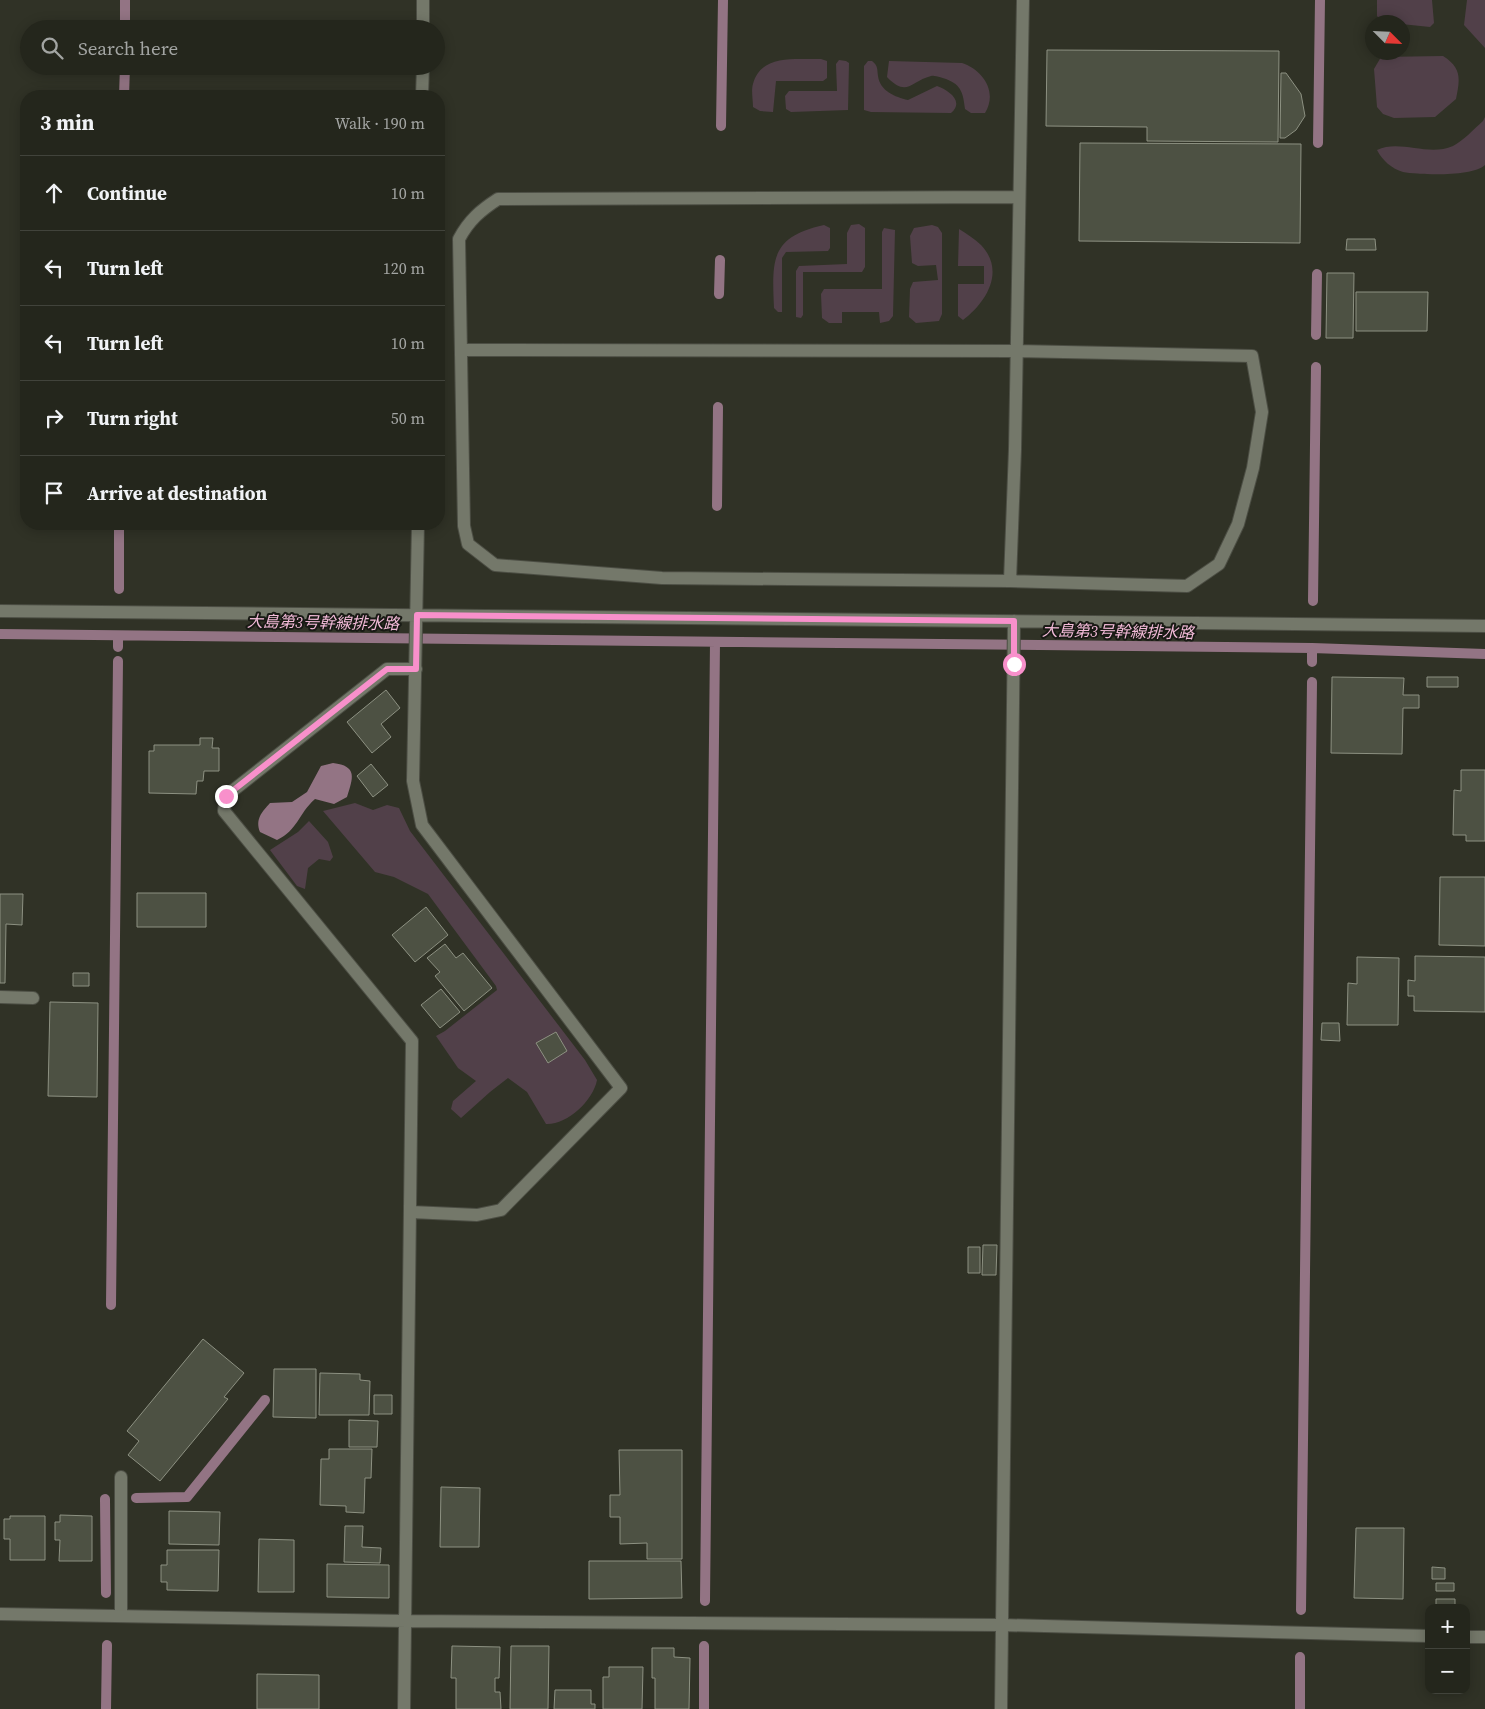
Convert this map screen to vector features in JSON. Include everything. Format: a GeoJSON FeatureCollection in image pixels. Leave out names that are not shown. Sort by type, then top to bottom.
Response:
{"type":"FeatureCollection","features":[{"type":"Feature","properties":{"kind":"street"},"geometry":{"type":"LineString","coordinates":[[423,0],[423,20]]}},
{"type":"Feature","properties":{"kind":"street"},"geometry":{"type":"LineString","coordinates":[[1010,581],[1016,449],[1018,196],[1023,0]]}},
{"type":"Feature","properties":{"kind":"street"},"geometry":{"type":"LineString","coordinates":[[422,90],[423,75]]}},
{"type":"Feature","properties":{"kind":"street"},"geometry":{"type":"LineString","coordinates":[[461,350],[1016,352],[1252,356],[1262,412],[1253,468],[1238,524],[1219,564],[1187,586],[1010,581],[662,578],[495,566],[468,544],[464,526],[459,239],[467,223],[482,209],[498,199],[1018,196]]}},
{"type":"Feature","properties":{"kind":"street"},"geometry":{"type":"LineString","coordinates":[[411,1212],[477,1215],[500,1210],[621,1088],[422,825],[413,781],[418,530]]}},
{"type":"Feature","properties":{"kind":"street"},"geometry":{"type":"LineString","coordinates":[[0,611],[417,620],[1014,626],[1485,626]]}},
{"type":"Feature","properties":{"kind":"street"},"geometry":{"type":"LineString","coordinates":[[1001,1709],[1014,626]]}},
{"type":"Feature","properties":{"kind":"street"},"geometry":{"type":"LineString","coordinates":[[404,1709],[412,1042],[224,811],[226,796],[387,669],[416,662]]}},
{"type":"Feature","properties":{"kind":"street"},"geometry":{"type":"LineString","coordinates":[[0,997],[34,998]]}},
{"type":"Feature","properties":{"kind":"street"},"geometry":{"type":"LineString","coordinates":[[121,1476],[121,1616]]}},
{"type":"Feature","properties":{"kind":"street"},"geometry":{"type":"LineString","coordinates":[[0,1614],[406,1621],[1002,1625],[1425,1636]]}},
{"type":"Feature","properties":{"kind":"street"},"geometry":{"type":"LineString","coordinates":[[1470,1637],[1485,1637]]}},
{"type":"Feature","properties":{"kind":"shaded area"},"geometry":{"type":"Polygon","coordinates":[[[1377,0],[1432,0],[1434,23],[1430,27],[1410,25],[1410,15],[1377,15],[1377,0]]]}},
{"type":"Feature","properties":{"kind":"shaded area"},"geometry":{"type":"Polygon","coordinates":[[[1467,0],[1485,0],[1485,48],[1464,25],[1467,0]]]}},
{"type":"Feature","properties":{"kind":"shaded area"},"geometry":{"type":"Polygon","coordinates":[[[1443,56],[1457,70],[1459,80],[1456,99],[1435,117],[1394,118],[1383,114],[1377,107],[1374,69],[1379,60],[1410,60],[1410,57],[1443,56]]]}},
{"type":"Feature","properties":{"kind":"shaded area"},"geometry":{"type":"Polygon","coordinates":[[[821,59],[827,61],[827,78],[823,81],[776,81],[773,112],[760,111],[753,107],[753,84],[757,74],[764,67],[781,60],[821,59]]]}},
{"type":"Feature","properties":{"kind":"shaded area"},"geometry":{"type":"Polygon","coordinates":[[[839,60],[849,63],[848,110],[791,112],[786,109],[785,96],[789,91],[837,91],[836,64],[839,60]]]}},
{"type":"Feature","properties":{"kind":"shaded area"},"geometry":{"type":"Polygon","coordinates":[[[868,61],[872,61],[875,64],[879,81],[893,95],[908,100],[937,86],[953,96],[956,100],[955,109],[951,113],[871,112],[864,110],[864,66],[868,61]]]}},
{"type":"Feature","properties":{"kind":"shaded area"},"geometry":{"type":"Polygon","coordinates":[[[889,61],[962,63],[970,66],[982,76],[986,83],[990,97],[989,105],[985,113],[971,113],[965,109],[959,87],[951,81],[937,76],[924,78],[909,86],[900,86],[887,77],[889,61]]]}},
{"type":"Feature","properties":{"kind":"shaded area"},"geometry":{"type":"Polygon","coordinates":[[[1485,117],[1485,165],[1469,172],[1422,174],[1403,172],[1388,164],[1377,150],[1395,146],[1434,150],[1444,149],[1461,141],[1485,117]]]}},
{"type":"Feature","properties":{"kind":"shaded area"},"geometry":{"type":"Polygon","coordinates":[[[859,224],[865,228],[865,267],[862,272],[803,272],[803,315],[801,318],[796,317],[796,271],[799,266],[847,264],[847,233],[851,225],[859,224]]]}},
{"type":"Feature","properties":{"kind":"shaded area"},"geometry":{"type":"Polygon","coordinates":[[[824,225],[830,228],[830,248],[828,251],[786,252],[782,258],[782,312],[778,312],[774,308],[773,276],[778,253],[793,236],[824,225]]]}},
{"type":"Feature","properties":{"kind":"shaded area"},"geometry":{"type":"Polygon","coordinates":[[[932,225],[938,227],[942,233],[942,314],[939,321],[916,323],[909,317],[910,289],[913,282],[938,280],[936,265],[918,266],[912,263],[910,236],[914,228],[932,225]]]}},
{"type":"Feature","properties":{"kind":"shaded area"},"geometry":{"type":"Polygon","coordinates":[[[884,228],[895,230],[893,316],[889,321],[880,323],[879,312],[842,312],[842,323],[829,323],[822,318],[821,294],[824,289],[882,289],[882,232],[884,228]]]}},
{"type":"Feature","properties":{"kind":"shaded area"},"geometry":{"type":"Polygon","coordinates":[[[959,229],[981,245],[992,265],[990,286],[985,296],[979,305],[963,320],[958,316],[958,284],[984,284],[984,266],[958,266],[959,229]]]}},
{"type":"Feature","properties":{"kind":"shaded area"},"geometry":{"type":"Polygon","coordinates":[[[333,763],[347,767],[352,774],[347,797],[334,804],[315,799],[294,827],[277,840],[260,832],[259,819],[270,803],[292,802],[307,792],[321,766],[333,763]]]}},
{"type":"Feature","properties":{"kind":"shaded area"},"geometry":{"type":"Polygon","coordinates":[[[355,803],[373,810],[387,805],[399,808],[410,831],[585,1060],[597,1080],[595,1088],[585,1103],[570,1116],[554,1123],[546,1124],[527,1092],[508,1078],[461,1118],[451,1109],[453,1101],[476,1081],[458,1068],[436,1036],[497,990],[496,986],[428,894],[394,877],[375,872],[323,811],[355,803]]]}},
{"type":"Feature","properties":{"kind":"shaded area"},"geometry":{"type":"Polygon","coordinates":[[[309,821],[328,842],[333,857],[330,861],[319,859],[308,868],[305,889],[297,886],[270,850],[298,832],[309,821]]]}},
{"type":"Feature","properties":{"kind":"building"},"geometry":{"type":"Polygon","coordinates":[[[1047,50],[1279,51],[1278,142],[1147,141],[1147,127],[1046,126],[1047,50]]]}},
{"type":"Feature","properties":{"kind":"building"},"geometry":{"type":"Polygon","coordinates":[[[1281,73],[1286,73],[1301,94],[1305,116],[1296,130],[1285,138],[1280,138],[1281,73]]]}},
{"type":"Feature","properties":{"kind":"building"},"geometry":{"type":"Polygon","coordinates":[[[1080,143],[1301,144],[1300,243],[1079,241],[1080,143]]]}},
{"type":"Feature","properties":{"kind":"building"},"geometry":{"type":"Polygon","coordinates":[[[1347,239],[1375,239],[1376,250],[1346,250],[1347,239]]]}},
{"type":"Feature","properties":{"kind":"building"},"geometry":{"type":"Polygon","coordinates":[[[1327,273],[1354,273],[1353,338],[1326,338],[1327,273]]]}},
{"type":"Feature","properties":{"kind":"building"},"geometry":{"type":"Polygon","coordinates":[[[1356,292],[1428,292],[1427,331],[1356,331],[1356,292]]]}},
{"type":"Feature","properties":{"kind":"building"},"geometry":{"type":"Polygon","coordinates":[[[1332,677],[1404,678],[1403,695],[1419,695],[1419,708],[1403,708],[1402,754],[1331,753],[1332,677]]]}},
{"type":"Feature","properties":{"kind":"building"},"geometry":{"type":"Polygon","coordinates":[[[1427,677],[1458,677],[1458,687],[1427,687],[1427,677]]]}},
{"type":"Feature","properties":{"kind":"building"},"geometry":{"type":"Polygon","coordinates":[[[386,690],[400,708],[381,724],[391,737],[372,753],[347,722],[386,690]]]}},
{"type":"Feature","properties":{"kind":"building"},"geometry":{"type":"Polygon","coordinates":[[[200,738],[213,738],[212,748],[219,748],[219,771],[204,771],[203,781],[197,781],[196,794],[149,793],[149,751],[154,751],[154,745],[200,745],[200,738]]]}},
{"type":"Feature","properties":{"kind":"building"},"geometry":{"type":"Polygon","coordinates":[[[371,764],[388,785],[373,797],[357,776],[371,764]]]}},
{"type":"Feature","properties":{"kind":"building"},"geometry":{"type":"Polygon","coordinates":[[[1461,770],[1485,770],[1485,841],[1466,841],[1466,835],[1453,835],[1454,790],[1461,791],[1461,770]]]}},
{"type":"Feature","properties":{"kind":"building"},"geometry":{"type":"Polygon","coordinates":[[[1440,877],[1485,877],[1485,946],[1439,945],[1440,877]]]}},
{"type":"Feature","properties":{"kind":"building"},"geometry":{"type":"Polygon","coordinates":[[[137,893],[206,893],[206,927],[137,927],[137,893]]]}},
{"type":"Feature","properties":{"kind":"building"},"geometry":{"type":"Polygon","coordinates":[[[0,894],[23,894],[22,925],[6,924],[5,983],[0,983],[0,894]]]}},
{"type":"Feature","properties":{"kind":"building"},"geometry":{"type":"Polygon","coordinates":[[[426,907],[448,935],[415,962],[392,935],[426,907]]]}},
{"type":"Feature","properties":{"kind":"building"},"geometry":{"type":"Polygon","coordinates":[[[445,944],[456,958],[463,953],[492,988],[464,1011],[435,976],[440,972],[427,958],[445,944]]]}},
{"type":"Feature","properties":{"kind":"building"},"geometry":{"type":"Polygon","coordinates":[[[1415,956],[1485,957],[1485,1012],[1414,1011],[1414,996],[1408,996],[1408,980],[1415,981],[1415,956]]]}},
{"type":"Feature","properties":{"kind":"building"},"geometry":{"type":"Polygon","coordinates":[[[1357,957],[1399,958],[1398,1025],[1347,1025],[1348,983],[1357,984],[1357,957]]]}},
{"type":"Feature","properties":{"kind":"building"},"geometry":{"type":"Polygon","coordinates":[[[73,973],[89,973],[89,986],[73,986],[73,973]]]}},
{"type":"Feature","properties":{"kind":"building"},"geometry":{"type":"Polygon","coordinates":[[[441,989],[460,1012],[440,1028],[421,1005],[441,989]]]}},
{"type":"Feature","properties":{"kind":"building"},"geometry":{"type":"Polygon","coordinates":[[[50,1002],[98,1003],[97,1097],[48,1096],[50,1002]]]}},
{"type":"Feature","properties":{"kind":"building"},"geometry":{"type":"Polygon","coordinates":[[[1322,1023],[1339,1023],[1340,1041],[1321,1040],[1322,1023]]]}},
{"type":"Feature","properties":{"kind":"building"},"geometry":{"type":"Polygon","coordinates":[[[556,1032],[567,1051],[548,1063],[536,1043],[556,1032]]]}},
{"type":"Feature","properties":{"kind":"building"},"geometry":{"type":"Polygon","coordinates":[[[983,1245],[997,1245],[996,1275],[982,1275],[983,1245]]]}},
{"type":"Feature","properties":{"kind":"building"},"geometry":{"type":"Polygon","coordinates":[[[968,1247],[980,1247],[980,1273],[968,1273],[968,1247]]]}},
{"type":"Feature","properties":{"kind":"building"},"geometry":{"type":"Polygon","coordinates":[[[203,1339],[244,1373],[224,1397],[228,1399],[160,1481],[128,1455],[139,1441],[127,1431],[203,1339]]]}},
{"type":"Feature","properties":{"kind":"building"},"geometry":{"type":"Polygon","coordinates":[[[274,1369],[316,1369],[316,1418],[273,1417],[274,1369]]]}},
{"type":"Feature","properties":{"kind":"building"},"geometry":{"type":"Polygon","coordinates":[[[320,1373],[360,1374],[360,1380],[370,1381],[369,1415],[319,1415],[320,1373]]]}},
{"type":"Feature","properties":{"kind":"building"},"geometry":{"type":"Polygon","coordinates":[[[374,1395],[392,1395],[392,1414],[374,1414],[374,1395]]]}},
{"type":"Feature","properties":{"kind":"building"},"geometry":{"type":"Polygon","coordinates":[[[349,1420],[378,1421],[377,1447],[349,1447],[349,1420]]]}},
{"type":"Feature","properties":{"kind":"building"},"geometry":{"type":"Polygon","coordinates":[[[329,1449],[372,1449],[371,1478],[365,1478],[364,1513],[346,1512],[346,1506],[320,1505],[321,1459],[329,1459],[329,1449]]]}},
{"type":"Feature","properties":{"kind":"building"},"geometry":{"type":"Polygon","coordinates":[[[619,1450],[682,1450],[682,1559],[647,1559],[647,1543],[620,1544],[620,1517],[610,1517],[610,1495],[620,1495],[619,1450]]]}},
{"type":"Feature","properties":{"kind":"building"},"geometry":{"type":"Polygon","coordinates":[[[441,1487],[480,1488],[479,1547],[440,1547],[441,1487]]]}},
{"type":"Feature","properties":{"kind":"building"},"geometry":{"type":"Polygon","coordinates":[[[169,1511],[220,1512],[219,1545],[169,1544],[169,1511]]]}},
{"type":"Feature","properties":{"kind":"building"},"geometry":{"type":"Polygon","coordinates":[[[60,1515],[92,1516],[92,1561],[59,1561],[60,1540],[55,1540],[55,1522],[60,1522],[60,1515]]]}},
{"type":"Feature","properties":{"kind":"building"},"geometry":{"type":"Polygon","coordinates":[[[10,1516],[45,1516],[45,1560],[10,1560],[10,1539],[4,1539],[4,1519],[10,1519],[10,1516]]]}},
{"type":"Feature","properties":{"kind":"building"},"geometry":{"type":"Polygon","coordinates":[[[345,1526],[363,1526],[362,1547],[381,1548],[380,1563],[344,1562],[345,1526]]]}},
{"type":"Feature","properties":{"kind":"building"},"geometry":{"type":"Polygon","coordinates":[[[1356,1528],[1404,1528],[1403,1599],[1354,1598],[1356,1528]]]}},
{"type":"Feature","properties":{"kind":"building"},"geometry":{"type":"Polygon","coordinates":[[[259,1539],[294,1540],[294,1592],[258,1592],[259,1539]]]}},
{"type":"Feature","properties":{"kind":"building"},"geometry":{"type":"Polygon","coordinates":[[[167,1550],[219,1550],[218,1591],[167,1590],[167,1582],[161,1582],[161,1565],[167,1565],[167,1550]]]}},
{"type":"Feature","properties":{"kind":"building"},"geometry":{"type":"Polygon","coordinates":[[[589,1561],[681,1561],[682,1598],[589,1599],[589,1561]]]}},
{"type":"Feature","properties":{"kind":"building"},"geometry":{"type":"Polygon","coordinates":[[[327,1564],[389,1565],[389,1598],[327,1597],[327,1564]]]}},
{"type":"Feature","properties":{"kind":"building"},"geometry":{"type":"Polygon","coordinates":[[[1432,1567],[1445,1568],[1445,1579],[1432,1579],[1432,1567]]]}},
{"type":"Feature","properties":{"kind":"building"},"geometry":{"type":"Polygon","coordinates":[[[1436,1583],[1454,1583],[1454,1591],[1436,1591],[1436,1583]]]}},
{"type":"Feature","properties":{"kind":"building"},"geometry":{"type":"Polygon","coordinates":[[[1436,1599],[1455,1599],[1455,1604],[1436,1604],[1436,1599]]]}},
{"type":"Feature","properties":{"kind":"building"},"geometry":{"type":"Polygon","coordinates":[[[452,1646],[500,1647],[499,1678],[495,1678],[495,1692],[500,1692],[501,1709],[456,1709],[456,1678],[451,1678],[452,1646]]]}},
{"type":"Feature","properties":{"kind":"building"},"geometry":{"type":"Polygon","coordinates":[[[511,1646],[549,1646],[548,1709],[510,1709],[511,1646]]]}},
{"type":"Feature","properties":{"kind":"building"},"geometry":{"type":"Polygon","coordinates":[[[652,1648],[674,1648],[674,1657],[690,1658],[689,1709],[655,1709],[655,1678],[652,1678],[652,1648]]]}},
{"type":"Feature","properties":{"kind":"building"},"geometry":{"type":"Polygon","coordinates":[[[609,1667],[643,1667],[642,1709],[603,1709],[603,1677],[609,1677],[609,1667]]]}},
{"type":"Feature","properties":{"kind":"building"},"geometry":{"type":"Polygon","coordinates":[[[257,1674],[319,1675],[319,1709],[257,1709],[257,1674]]]}},
{"type":"Feature","properties":{"kind":"building"},"geometry":{"type":"Polygon","coordinates":[[[555,1690],[591,1690],[591,1704],[595,1704],[595,1709],[554,1709],[555,1690]]]}},
{"type":"Feature","properties":{"kind":"waterway"},"geometry":{"type":"LineString","coordinates":[[125,0],[125,20]]}},
{"type":"Feature","properties":{"kind":"waterway"},"geometry":{"type":"LineString","coordinates":[[721,126],[723,0]]}},
{"type":"Feature","properties":{"kind":"waterway"},"geometry":{"type":"LineString","coordinates":[[1318,143],[1320,0]]}},
{"type":"Feature","properties":{"kind":"waterway"},"geometry":{"type":"LineString","coordinates":[[124,90],[125,75]]}},
{"type":"Feature","properties":{"kind":"waterway"},"geometry":{"type":"LineString","coordinates":[[719,294],[720,260]]}},
{"type":"Feature","properties":{"kind":"waterway"},"geometry":{"type":"LineString","coordinates":[[1316,335],[1317,274]]}},
{"type":"Feature","properties":{"kind":"waterway"},"geometry":{"type":"LineString","coordinates":[[1313,601],[1316,367]]}},
{"type":"Feature","properties":{"kind":"waterway"},"geometry":{"type":"LineString","coordinates":[[717,506],[718,407]]}},
{"type":"Feature","properties":{"kind":"waterway"},"geometry":{"type":"LineString","coordinates":[[119,530],[119,589]]}},
{"type":"Feature","properties":{"kind":"waterway","name":"大島第3号幹線排水路"},"geometry":{"type":"LineString","coordinates":[[0,634],[1312,648],[1485,654]]}},
{"type":"Feature","properties":{"kind":"waterway"},"geometry":{"type":"LineString","coordinates":[[118,636],[118,647]]}},
{"type":"Feature","properties":{"kind":"waterway"},"geometry":{"type":"LineString","coordinates":[[705,1601],[715,642]]}},
{"type":"Feature","properties":{"kind":"waterway"},"geometry":{"type":"LineString","coordinates":[[1312,648],[1312,662]]}},
{"type":"Feature","properties":{"kind":"waterway"},"geometry":{"type":"LineString","coordinates":[[111,1305],[118,661]]}},
{"type":"Feature","properties":{"kind":"waterway"},"geometry":{"type":"LineString","coordinates":[[1301,1610],[1312,682]]}},
{"type":"Feature","properties":{"kind":"waterway"},"geometry":{"type":"LineString","coordinates":[[136,1498],[187,1497],[265,1400]]}},
{"type":"Feature","properties":{"kind":"waterway"},"geometry":{"type":"LineString","coordinates":[[105,1499],[106,1593]]}},
{"type":"Feature","properties":{"kind":"waterway"},"geometry":{"type":"LineString","coordinates":[[106,1709],[107,1645]]}},
{"type":"Feature","properties":{"kind":"waterway"},"geometry":{"type":"LineString","coordinates":[[704,1646],[704,1709]]}},
{"type":"Feature","properties":{"kind":"waterway"},"geometry":{"type":"LineString","coordinates":[[1300,1657],[1300,1709]]}},
{"type":"Feature","properties":{"kind":"route"},"geometry":{"type":"LineString","coordinates":[[226,796],[387,669],[416,669],[417,615],[1014,621],[1014,664]]}}]}
